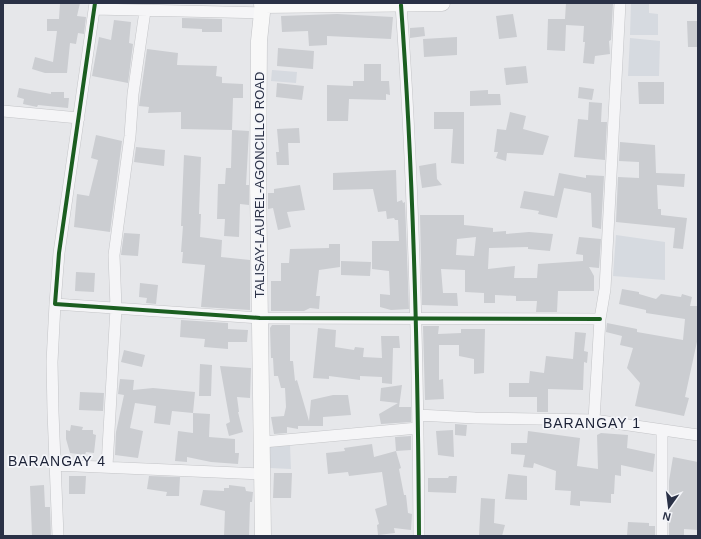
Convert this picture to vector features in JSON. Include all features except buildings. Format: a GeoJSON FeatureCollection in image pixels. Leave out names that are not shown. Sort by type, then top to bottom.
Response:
{"type":"FeatureCollection","features":[{"type":"Feature","properties":{"kind":"main road"},"geometry":{"type":"LineString","coordinates":[[262,7],[442,3]]}},
{"type":"Feature","properties":{"kind":"main road","name":"TALISAY-LAUREL-AGONCILLO ROAD"},"geometry":{"type":"LineString","coordinates":[[262,7],[259,41],[258,176],[263,442],[263,536]]}},
{"type":"Feature","properties":{"kind":"street"},"geometry":{"type":"LineString","coordinates":[[594,420],[600,318],[604,289],[620,3]]}},
{"type":"Feature","properties":{"kind":"street"},"geometry":{"type":"LineString","coordinates":[[401,4],[410,122],[416,319],[419,536]]}},
{"type":"Feature","properties":{"kind":"street"},"geometry":{"type":"LineString","coordinates":[[58,536],[54,465],[52,362],[55,304],[59,253],[95,6],[145,11],[262,7]]}},
{"type":"Feature","properties":{"kind":"street"},"geometry":{"type":"LineString","coordinates":[[107,466],[116,308],[114,255],[130,136],[133,94],[145,11]]}},
{"type":"Feature","properties":{"kind":"street"},"geometry":{"type":"LineString","coordinates":[[3,111],[79,118]]}},
{"type":"Feature","properties":{"kind":"street"},"geometry":{"type":"LineString","coordinates":[[55,304],[260,318],[600,318]]}},
{"type":"Feature","properties":{"kind":"street"},"geometry":{"type":"LineString","coordinates":[[418,415],[475,418],[594,420],[698,435]]}},
{"type":"Feature","properties":{"kind":"street"},"geometry":{"type":"LineString","coordinates":[[263,442],[418,428]]}},
{"type":"Feature","properties":{"kind":"street"},"geometry":{"type":"LineString","coordinates":[[662,430],[662,536]]}},
{"type":"Feature","properties":{"kind":"street"},"geometry":{"type":"LineString","coordinates":[[54,465],[107,466],[263,474]]}},
{"type":"Feature","properties":{"kind":"shaded area"},"geometry":{"type":"Polygon","coordinates":[[[631,3],[649,3],[649,13],[658,14],[658,35],[630,35],[631,3]]]}},
{"type":"Feature","properties":{"kind":"shaded area"},"geometry":{"type":"Polygon","coordinates":[[[630,38],[660,41],[659,76],[628,76],[630,38]]]}},
{"type":"Feature","properties":{"kind":"shaded area"},"geometry":{"type":"Polygon","coordinates":[[[272,70],[297,72],[296,83],[271,81],[272,70]]]}},
{"type":"Feature","properties":{"kind":"shaded area"},"geometry":{"type":"Polygon","coordinates":[[[616,235],[665,242],[665,280],[613,276],[616,235]]]}},
{"type":"Feature","properties":{"kind":"shaded area"},"geometry":{"type":"Polygon","coordinates":[[[269,445],[290,445],[291,469],[270,468],[269,445]]]}},
{"type":"Feature","properties":{"kind":"cycle path"},"geometry":{"type":"LineString","coordinates":[[95,3],[59,253],[55,304],[260,318],[600,319]]}},
{"type":"Feature","properties":{"kind":"cycle path"},"geometry":{"type":"LineString","coordinates":[[401,5],[412,204],[418,403],[419,536]]}},
{"type":"Feature","properties":{"kind":"district","name":"BARANGAY 1"},"geometry":{"type":"Point","coordinates":[592,423]}},
{"type":"Feature","properties":{"kind":"district","name":"BARANGAY 4"},"geometry":{"type":"Point","coordinates":[57,461]}}]}
